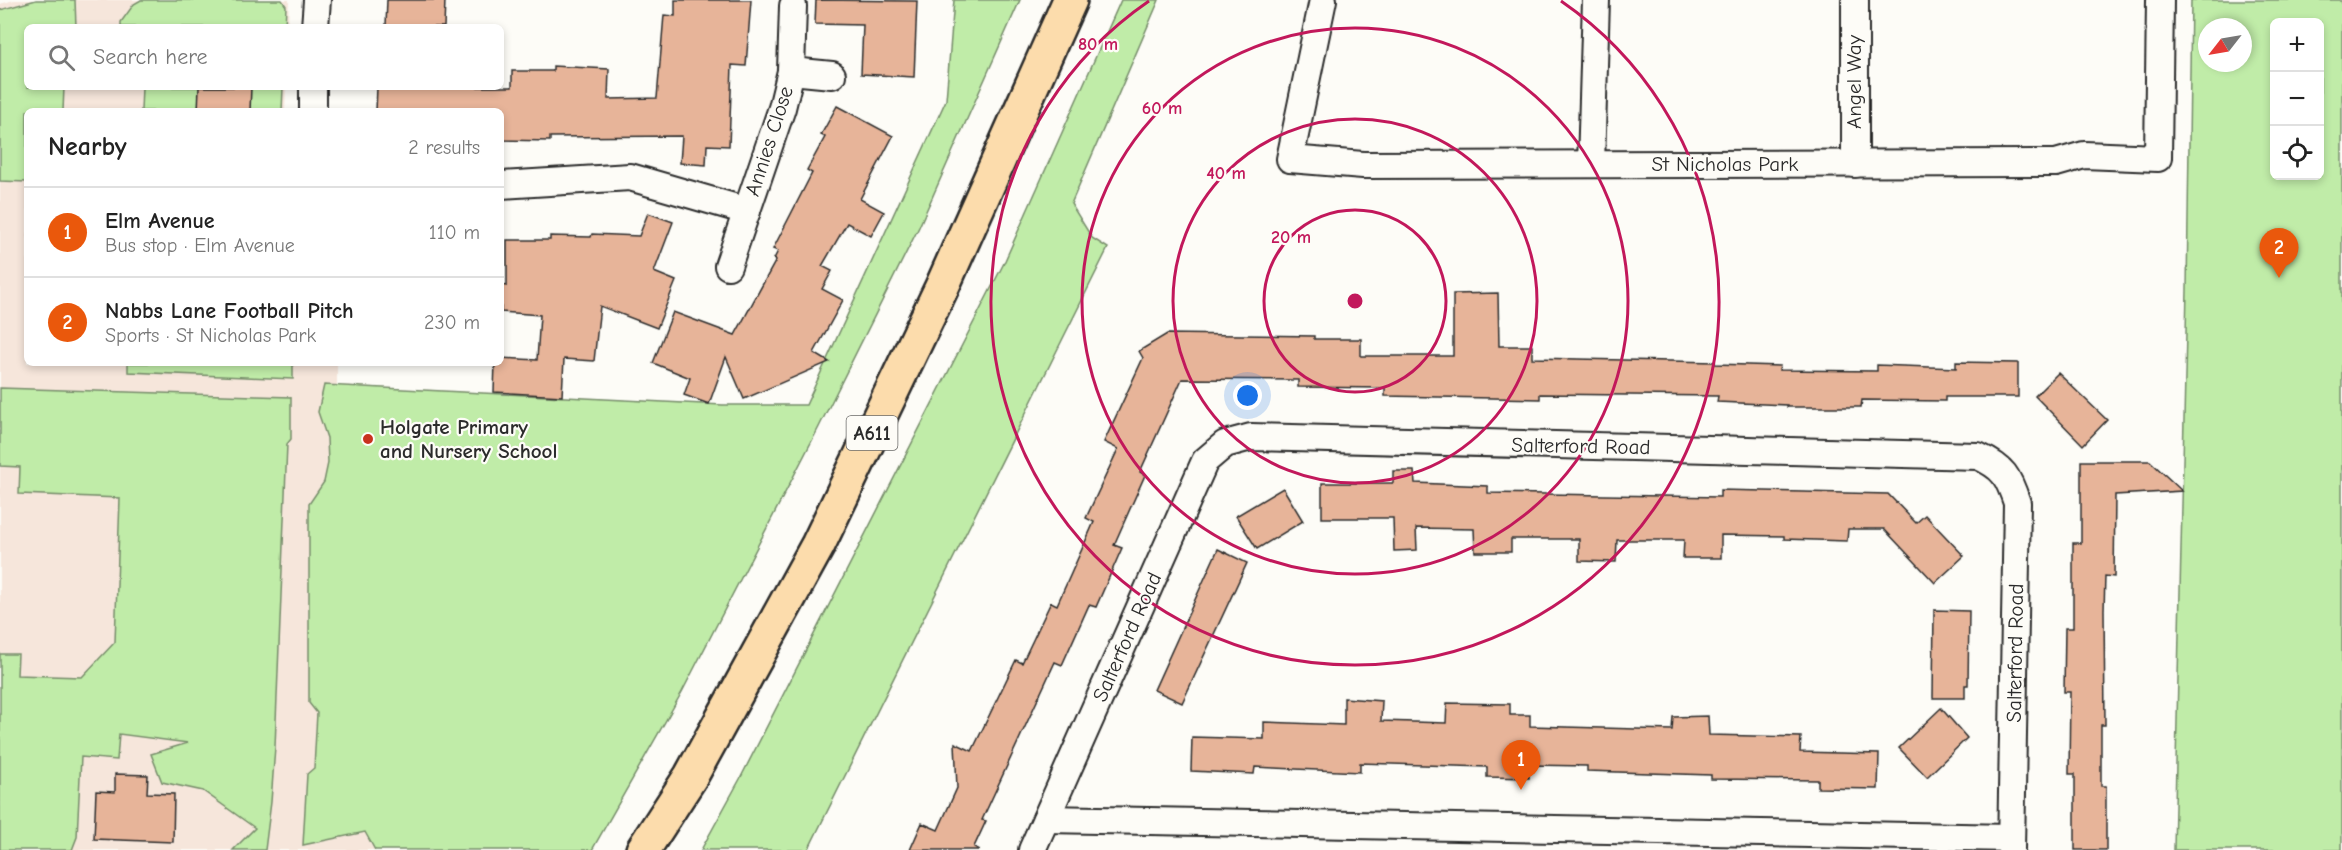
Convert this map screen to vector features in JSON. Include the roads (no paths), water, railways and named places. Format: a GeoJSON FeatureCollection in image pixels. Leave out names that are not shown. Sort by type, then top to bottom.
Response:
{"type":"FeatureCollection","features":[{"type":"Feature","properties":{"kind":"main road","name":"A611"},"geometry":{"type":"LineString","coordinates":[[643,850],[691,776],[818,545],[942,287],[1070,0]]}},
{"type":"Feature","properties":{"kind":"street"},"geometry":{"type":"LineString","coordinates":[[315,24],[317,0]]}},
{"type":"Feature","properties":{"kind":"street","name":"St Nicholas Park"},"geometry":{"type":"LineString","coordinates":[[1323,0],[1290,159],[1363,165],[2056,163],[2084,154],[2158,158],[2160,0]]}},
{"type":"Feature","properties":{"kind":"street"},"geometry":{"type":"LineString","coordinates":[[1591,164],[1596,0]]}},
{"type":"Feature","properties":{"kind":"street","name":"Angel Way"},"geometry":{"type":"LineString","coordinates":[[1855,0],[1855,164]]}},
{"type":"Feature","properties":{"kind":"street","name":"Annies Close"},"geometry":{"type":"LineString","coordinates":[[728,267],[782,108],[791,71],[793,6]]}},
{"type":"Feature","properties":{"kind":"street","name":"Annies Close"},"geometry":{"type":"LineString","coordinates":[[791,71],[832,75]]}},
{"type":"Feature","properties":{"kind":"street"},"geometry":{"type":"LineString","coordinates":[[313,90],[313,108]]}},
{"type":"Feature","properties":{"kind":"street","name":"Annies Close"},"geometry":{"type":"LineString","coordinates":[[504,185],[630,177],[747,211]]}},
{"type":"Feature","properties":{"kind":"street","name":"Salterford Road"},"geometry":{"type":"LineString","coordinates":[[1032,850],[1205,461],[1225,444],[1251,437],[1978,456],[1997,465],[2010,480],[2017,503],[2011,844]]}},
{"type":"Feature","properties":{"kind":"street"},"geometry":{"type":"LineString","coordinates":[[1046,819],[1516,839],[2011,844]]}},
{"type":"Feature","properties":{"kind":"place","name":"Nabbs Lane Football Pitch"},"geometry":{"type":"Point","coordinates":[2279,278]}},
{"type":"Feature","properties":{"kind":"place","name":"Holgate Primary and Nursery School"},"geometry":{"type":"Point","coordinates":[368,439]}},
{"type":"Feature","properties":{"kind":"place","name":"Elm Avenue"},"geometry":{"type":"Point","coordinates":[1521,790]}}]}
